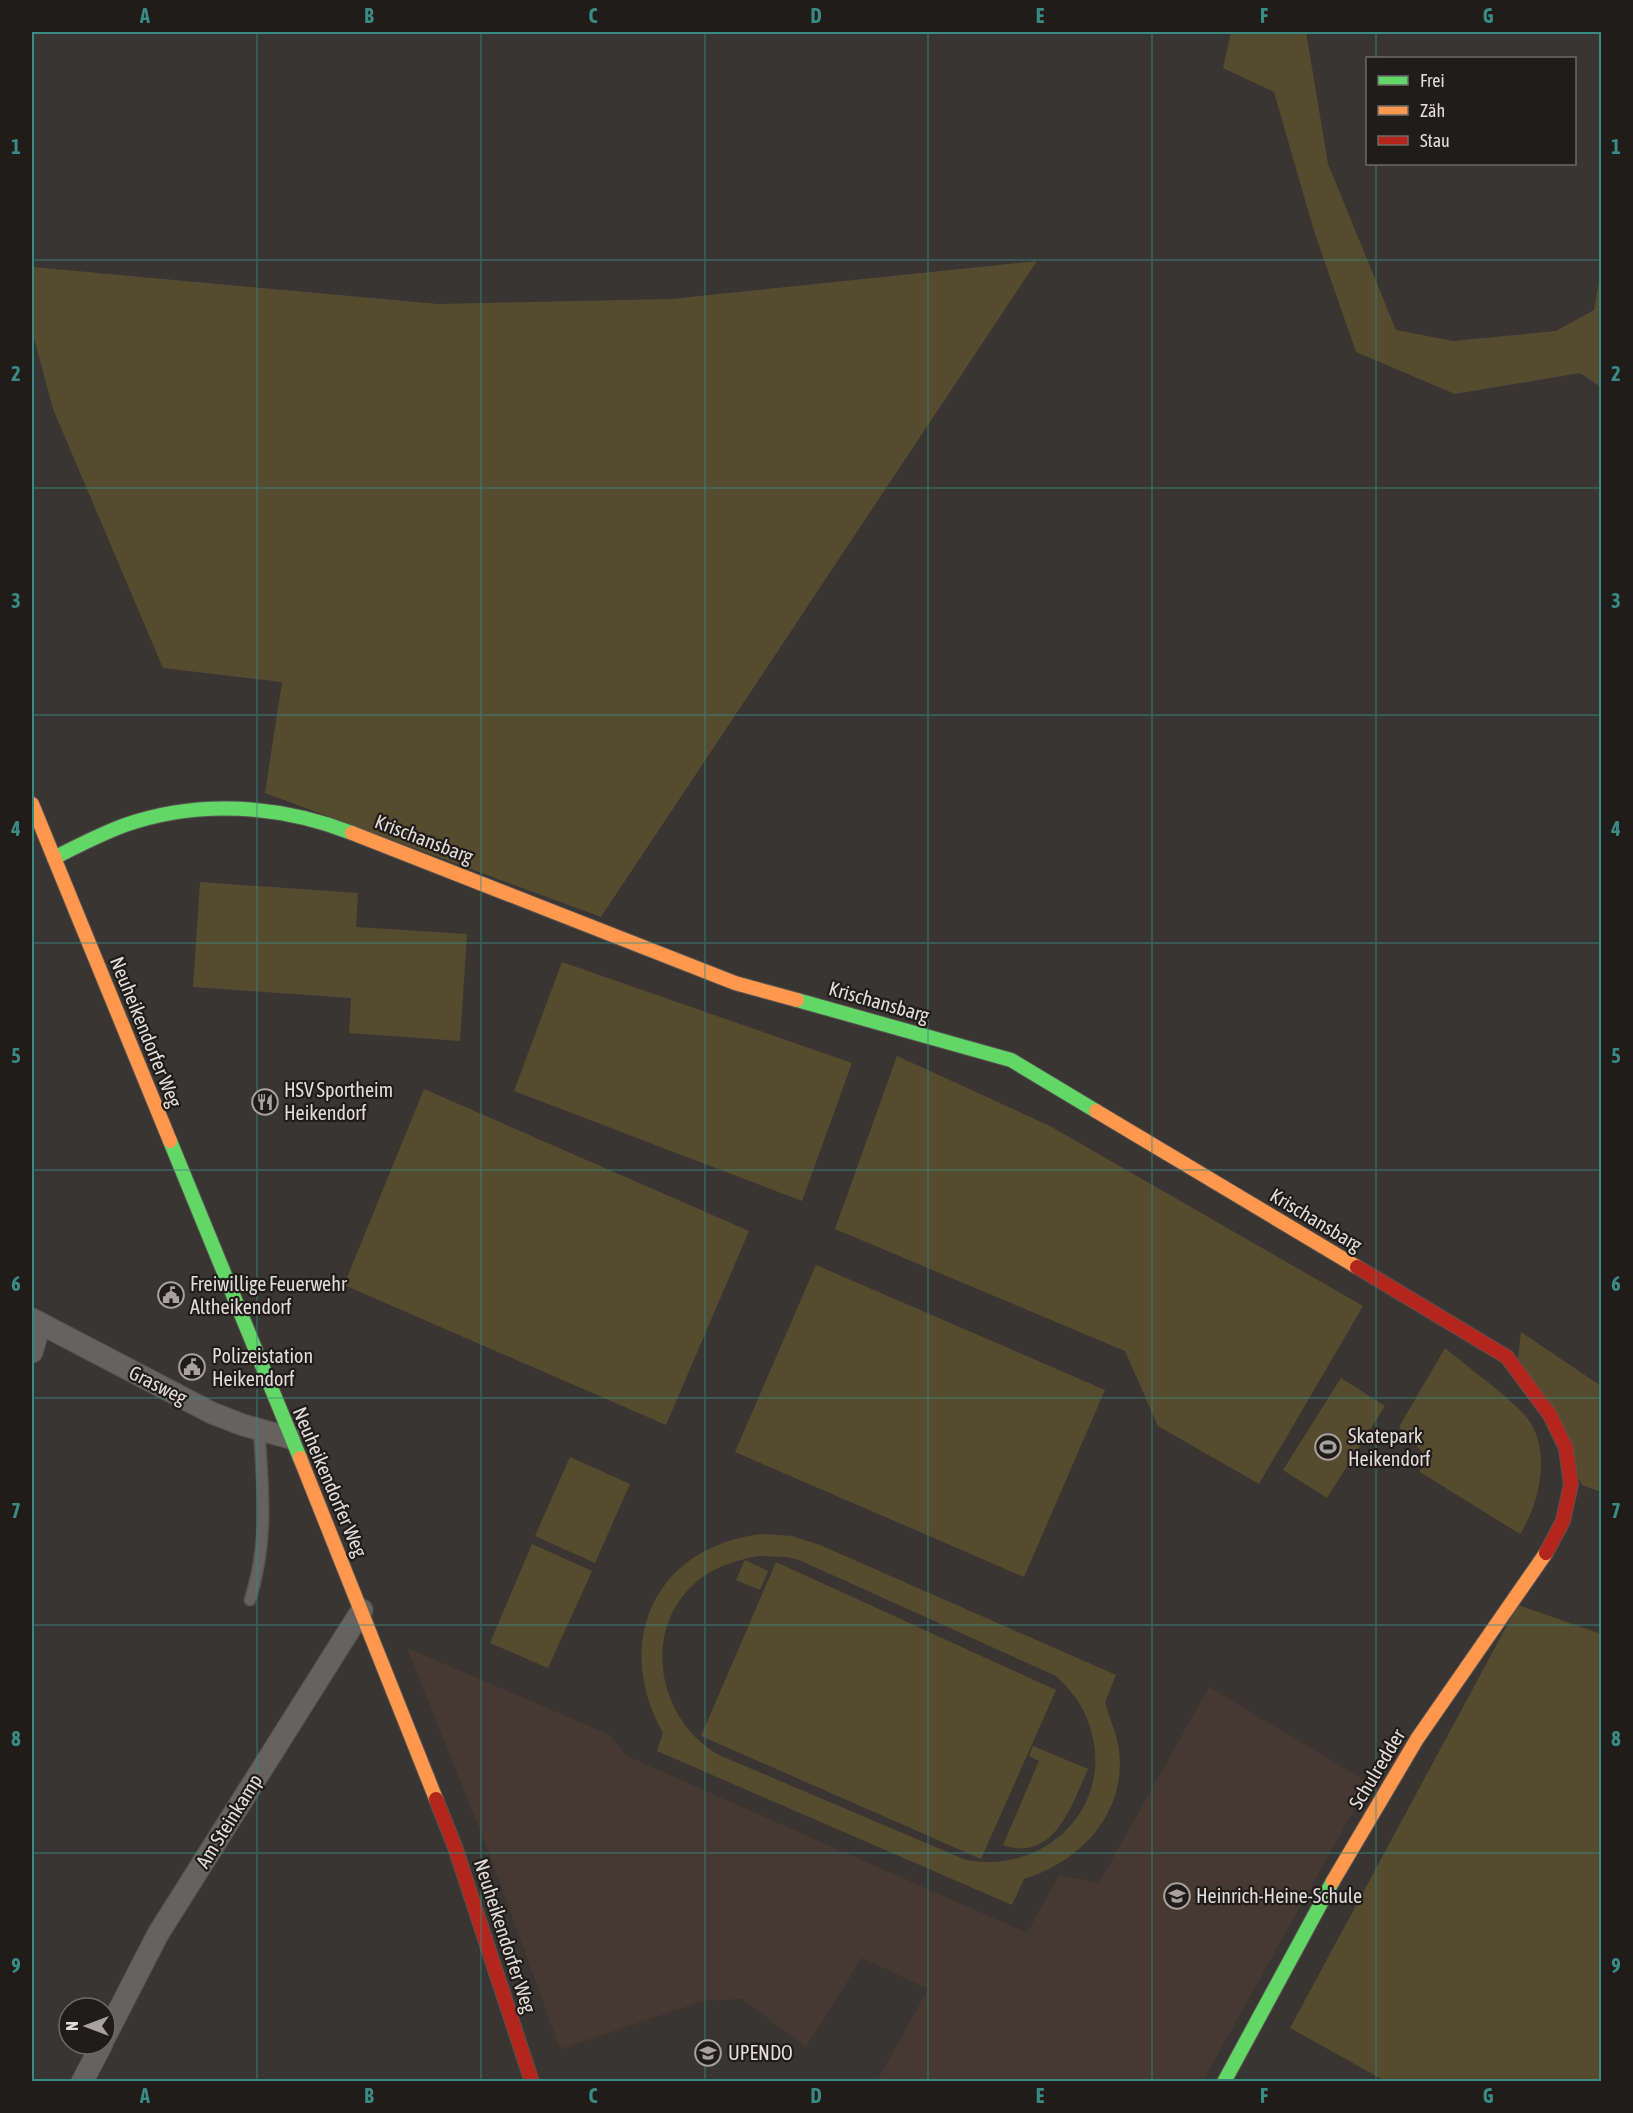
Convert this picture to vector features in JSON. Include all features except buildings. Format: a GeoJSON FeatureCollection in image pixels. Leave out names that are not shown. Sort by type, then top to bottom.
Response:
{"type":"FeatureCollection","features":[{"type":"Feature","properties":{"kind":"street","name":"Neuheikendorfer Weg"},"geometry":{"type":"LineString","coordinates":[[32,804],[362,1610],[455,1847],[532,2082]]}},
{"type":"Feature","properties":{"kind":"street","name":"Krischansbarg"},"geometry":{"type":"LineString","coordinates":[[54,858],[136,821],[184,810],[225,808],[294,813],[459,874],[735,983],[1011,1060],[1507,1357],[1551,1412],[1567,1452],[1571,1484]]}},
{"type":"Feature","properties":{"kind":"street","name":"Grasweg"},"geometry":{"type":"LineString","coordinates":[[36,1322],[212,1413],[290,1438]]}},
{"type":"Feature","properties":{"kind":"street"},"geometry":{"type":"LineString","coordinates":[[32,1352],[36,1322]]}},
{"type":"Feature","properties":{"kind":"street","name":"Schulredder"},"geometry":{"type":"LineString","coordinates":[[1224,2082],[1347,1859],[1414,1744],[1500,1615],[1541,1562],[1563,1517],[1571,1484]]}},
{"type":"Feature","properties":{"kind":"street","name":"Am Steinkamp"},"geometry":{"type":"LineString","coordinates":[[117,2014],[158,1934],[362,1610]]}},
{"type":"Feature","properties":{"kind":"street"},"geometry":{"type":"LineString","coordinates":[[82,2082],[96,2056]]}},
{"type":"Feature","properties":{"kind":"lane"},"geometry":{"type":"LineString","coordinates":[[249,1600],[260,1567],[265,1511],[260,1429]]}},
{"type":"Feature","properties":{"kind":"shaded area"},"geometry":{"type":"Polygon","coordinates":[[[1231,32],[1306,32],[1328,164],[1396,330],[1453,341],[1556,331],[1594,310],[1601,270],[1601,387],[1580,373],[1455,394],[1356,352],[1314,231],[1274,92],[1223,68],[1231,32]]]}},
{"type":"Feature","properties":{"kind":"shaded area"},"geometry":{"type":"Polygon","coordinates":[[[1037,261],[601,917],[265,793],[282,682],[163,668],[53,409],[32,331],[32,267],[438,304],[671,299],[1037,261]]]}},
{"type":"Feature","properties":{"kind":"shaded area"},"geometry":{"type":"Polygon","coordinates":[[[200,882],[358,893],[356,927],[467,934],[460,1041],[349,1033],[351,998],[193,987],[200,882]]]}},
{"type":"Feature","properties":{"kind":"shaded area"},"geometry":{"type":"Polygon","coordinates":[[[562,962],[852,1063],[802,1201],[514,1091],[562,962]]]}},
{"type":"Feature","properties":{"kind":"shaded area"},"geometry":{"type":"Polygon","coordinates":[[[897,1056],[1050,1126],[1363,1306],[1259,1484],[1158,1426],[1125,1351],[835,1229],[897,1056]]]}},
{"type":"Feature","properties":{"kind":"shaded area"},"geometry":{"type":"Polygon","coordinates":[[[424,1089],[749,1231],[666,1425],[344,1285],[424,1089]]]}},
{"type":"Feature","properties":{"kind":"shaded area"},"geometry":{"type":"Polygon","coordinates":[[[816,1265],[1105,1390],[1024,1577],[735,1452],[816,1265]]]}},
{"type":"Feature","properties":{"kind":"shaded area"},"geometry":{"type":"Polygon","coordinates":[[[1521,1332],[1601,1386],[1601,1492],[1582,1485],[1518,1359],[1521,1332]]]}},
{"type":"Feature","properties":{"kind":"shaded area"},"geometry":{"type":"Polygon","coordinates":[[[1445,1348],[1514,1404],[1532,1426],[1538,1441],[1541,1473],[1534,1506],[1520,1534],[1420,1472],[1424,1454],[1399,1427],[1445,1348]]]}},
{"type":"Feature","properties":{"kind":"shaded area","name":"Skatepark Heikendorf"},"geometry":{"type":"Polygon","coordinates":[[[1341,1378],[1385,1406],[1327,1498],[1283,1470],[1341,1378]]]}},
{"type":"Feature","properties":{"kind":"shaded area"},"geometry":{"type":"Polygon","coordinates":[[[570,1457],[630,1484],[595,1563],[535,1536],[570,1457]]]}},
{"type":"Feature","properties":{"kind":"shaded area"},"geometry":{"type":"Polygon","coordinates":[[[762,1534],[792,1536],[820,1545],[1116,1675],[1105,1702],[1118,1744],[1120,1773],[1107,1814],[1096,1832],[1064,1861],[1024,1879],[1012,1905],[657,1751],[663,1733],[648,1699],[642,1665],[644,1633],[653,1604],[670,1578],[694,1557],[725,1542],[762,1534]],[[759,1556],[713,1570],[700,1579],[681,1599],[669,1622],[663,1646],[663,1672],[670,1697],[681,1720],[698,1740],[719,1755],[966,1860],[998,1862],[1028,1855],[1053,1841],[1074,1822],[1088,1797],[1095,1769],[1093,1739],[1080,1704],[1056,1676],[799,1560],[759,1556]]]}},
{"type":"Feature","properties":{"kind":"shaded area"},"geometry":{"type":"Polygon","coordinates":[[[532,1544],[592,1571],[548,1668],[490,1643],[532,1544]]]}},
{"type":"Feature","properties":{"kind":"shaded area"},"geometry":{"type":"Polygon","coordinates":[[[745,1560],[768,1571],[760,1590],[736,1580],[745,1560]]]}},
{"type":"Feature","properties":{"kind":"shaded area"},"geometry":{"type":"Polygon","coordinates":[[[776,1562],[1056,1690],[981,1859],[701,1736],[776,1562]]]}},
{"type":"Feature","properties":{"kind":"shaded area"},"geometry":{"type":"Polygon","coordinates":[[[1518,1605],[1601,1634],[1601,2081],[1385,2081],[1290,2028],[1518,1605]]]}},
{"type":"Feature","properties":{"kind":"shaded area"},"geometry":{"type":"Polygon","coordinates":[[[407,1648],[608,1734],[629,1757],[1027,1933],[1059,1875],[1099,1883],[1209,1687],[1369,1783],[1203,2081],[877,2081],[928,1989],[862,1958],[806,2047],[742,1999],[703,2001],[560,2049],[490,1855],[407,1648]]]}},
{"type":"Feature","properties":{"kind":"shaded area"},"geometry":{"type":"Polygon","coordinates":[[[1033,1746],[1088,1769],[1068,1814],[1048,1838],[1036,1846],[1021,1848],[1003,1845],[1039,1761],[1029,1756],[1033,1746]]]}},
{"type":"Feature","properties":{"kind":"traffic: fast"},"geometry":{"type":"LineString","coordinates":[[54,858],[125,825],[182,811],[210,809],[268,811],[297,816],[352,833]]}},
{"type":"Feature","properties":{"kind":"traffic: fast"},"geometry":{"type":"LineString","coordinates":[[797,1000],[1011,1060],[1096,1111]]}},
{"type":"Feature","properties":{"kind":"traffic: fast"},"geometry":{"type":"LineString","coordinates":[[170,1141],[300,1458]]}},
{"type":"Feature","properties":{"kind":"traffic: fast"},"geometry":{"type":"LineString","coordinates":[[1224,2082],[1333,1881]]}},
{"type":"Feature","properties":{"kind":"traffic: slow"},"geometry":{"type":"LineString","coordinates":[[32,804],[170,1141]]}},
{"type":"Feature","properties":{"kind":"traffic: slow"},"geometry":{"type":"LineString","coordinates":[[352,833],[735,983],[797,1000]]}},
{"type":"Feature","properties":{"kind":"traffic: slow"},"geometry":{"type":"LineString","coordinates":[[1096,1111],[1357,1267]]}},
{"type":"Feature","properties":{"kind":"traffic: slow"},"geometry":{"type":"LineString","coordinates":[[300,1458],[436,1799]]}},
{"type":"Feature","properties":{"kind":"traffic: slow"},"geometry":{"type":"LineString","coordinates":[[1333,1881],[1417,1739],[1546,1553]]}},
{"type":"Feature","properties":{"kind":"traffic: jam"},"geometry":{"type":"LineString","coordinates":[[1357,1267],[1507,1357],[1550,1415],[1566,1448],[1571,1484],[1563,1521],[1546,1553]]}},
{"type":"Feature","properties":{"kind":"traffic: jam"},"geometry":{"type":"LineString","coordinates":[[436,1799],[455,1847],[532,2082]]}},
{"type":"Feature","properties":{"kind":"place","name":"HSV Sportheim Heikendorf"},"geometry":{"type":"Point","coordinates":[265,1102]}},
{"type":"Feature","properties":{"kind":"place","name":"Freiwillige Feuerwehr Altheikendorf"},"geometry":{"type":"Point","coordinates":[171,1295]}},
{"type":"Feature","properties":{"kind":"place","name":"Polizeistation Heikendorf"},"geometry":{"type":"Point","coordinates":[192,1367]}},
{"type":"Feature","properties":{"kind":"place","name":"Skatepark Heikendorf"},"geometry":{"type":"Point","coordinates":[1328,1447]}},
{"type":"Feature","properties":{"kind":"place","name":"Heinrich-Heine-Schule"},"geometry":{"type":"Point","coordinates":[1177,1896]}},
{"type":"Feature","properties":{"kind":"place","name":"UPENDO"},"geometry":{"type":"Point","coordinates":[708,2053]}}]}
